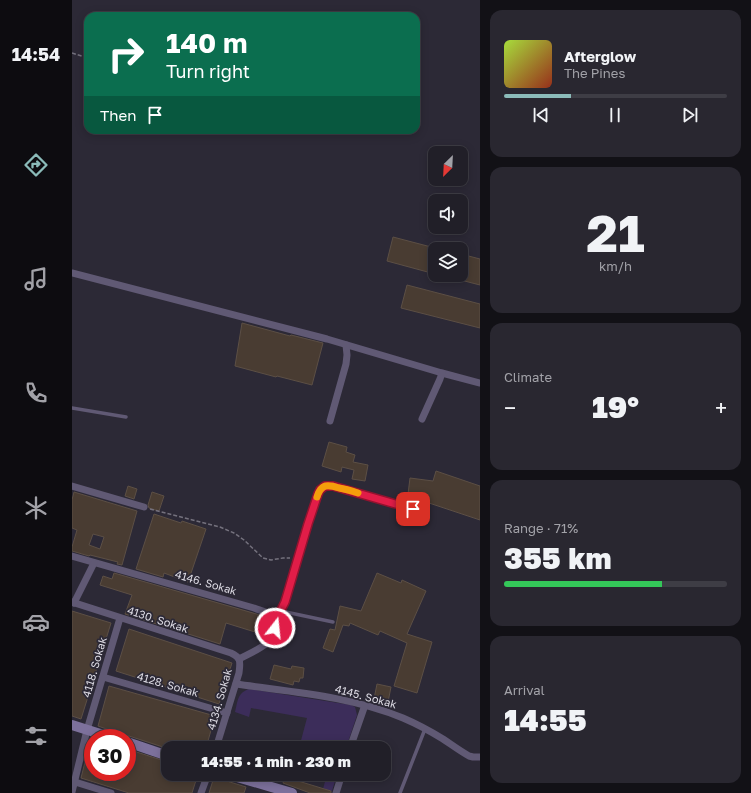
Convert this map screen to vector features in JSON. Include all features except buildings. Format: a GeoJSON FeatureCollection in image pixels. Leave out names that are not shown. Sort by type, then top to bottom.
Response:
{"type":"FeatureCollection","features":[{"type":"Feature","properties":{"kind":"street"},"geometry":{"type":"LineString","coordinates":[[72,273],[209,308],[480,383]]}},
{"type":"Feature","properties":{"kind":"street"},"geometry":{"type":"LineString","coordinates":[[330,421],[346,364],[346,345]]}},
{"type":"Feature","properties":{"kind":"street"},"geometry":{"type":"LineString","coordinates":[[422,419],[442,373]]}},
{"type":"Feature","properties":{"kind":"street"},"geometry":{"type":"LineString","coordinates":[[72,486],[144,507]]}},
{"type":"Feature","properties":{"kind":"street"},"geometry":{"type":"LineString","coordinates":[[238,658],[265,645],[270,640],[275,628],[273,618],[281,610],[285,602],[308,524],[320,490],[325,486],[333,486],[413,509]]}},
{"type":"Feature","properties":{"kind":"street","name":"4146. Sokak"},"geometry":{"type":"LineString","coordinates":[[72,556],[254,608],[270,615],[273,618]]}},
{"type":"Feature","properties":{"kind":"street"},"geometry":{"type":"LineString","coordinates":[[73,603],[94,563]]}},
{"type":"Feature","properties":{"kind":"street","name":"4130. Sokak"},"geometry":{"type":"LineString","coordinates":[[73,603],[231,653],[238,658]]}},
{"type":"Feature","properties":{"kind":"street","name":"4118. Sokak"},"geometry":{"type":"LineString","coordinates":[[87,729],[120,618]]}},
{"type":"Feature","properties":{"kind":"street","name":"4134. Sokak"},"geometry":{"type":"LineString","coordinates":[[218,741],[239,673],[238,658]]}},
{"type":"Feature","properties":{"kind":"street","name":"4128. Sokak"},"geometry":{"type":"LineString","coordinates":[[103,676],[227,713]]}},
{"type":"Feature","properties":{"kind":"street","name":"4145. Sokak"},"geometry":{"type":"LineString","coordinates":[[236,684],[332,698],[364,705],[404,718],[444,740],[468,756],[480,757]]}},
{"type":"Feature","properties":{"kind":"street"},"geometry":{"type":"LineString","coordinates":[[352,741],[364,705]]}},
{"type":"Feature","properties":{"kind":"street"},"geometry":{"type":"LineString","coordinates":[[72,725],[84,729]]}},
{"type":"Feature","properties":{"kind":"street","name":"4118. Sokak"},"geometry":{"type":"LineString","coordinates":[[73,787],[84,742]]}},
{"type":"Feature","properties":{"kind":"street"},"geometry":{"type":"LineString","coordinates":[[136,745],[161,754]]}},
{"type":"Feature","properties":{"kind":"street"},"geometry":{"type":"LineString","coordinates":[[201,793],[205,781]]}},
{"type":"Feature","properties":{"kind":"street"},"geometry":{"type":"LineString","coordinates":[[251,781],[292,793]]}},
{"type":"Feature","properties":{"kind":"street"},"geometry":{"type":"LineString","coordinates":[[336,793],[340,781]]}},
{"type":"Feature","properties":{"kind":"street"},"geometry":{"type":"LineString","coordinates":[[73,787],[111,793]]}},
{"type":"Feature","properties":{"kind":"lane"},"geometry":{"type":"LineString","coordinates":[[72,408],[126,417]]}},
{"type":"Feature","properties":{"kind":"lane"},"geometry":{"type":"LineString","coordinates":[[281,610],[333,622]]}},
{"type":"Feature","properties":{"kind":"lane"},"geometry":{"type":"LineString","coordinates":[[400,793],[425,729]]}},
{"type":"Feature","properties":{"kind":"path"},"geometry":{"type":"LineString","coordinates":[[72,53],[84,57]]}},
{"type":"Feature","properties":{"kind":"path"},"geometry":{"type":"LineString","coordinates":[[144,507],[227,530],[244,540],[266,560],[283,558],[298,560]]}},
{"type":"Feature","properties":{"kind":"shaded area"},"geometry":{"type":"Polygon","coordinates":[[[249,689],[351,705],[355,707],[357,715],[348,741],[301,741],[307,718],[251,708],[249,717],[235,712],[240,695],[249,689]]]}},
{"type":"Feature","properties":{"kind":"shaded area"},"geometry":{"type":"Polygon","coordinates":[[[325,781],[335,781],[332,791],[323,789],[325,781]]]}},
{"type":"Feature","properties":{"kind":"slow traffic"},"geometry":{"type":"LineString","coordinates":[[317,497],[320,490],[329,485],[358,493]]}},
{"type":"Feature","properties":{"kind":"route"},"geometry":{"type":"LineString","coordinates":[[275,628],[273,618],[278,614],[285,602],[312,511],[318,494],[322,488],[329,485],[413,509]]}}]}
